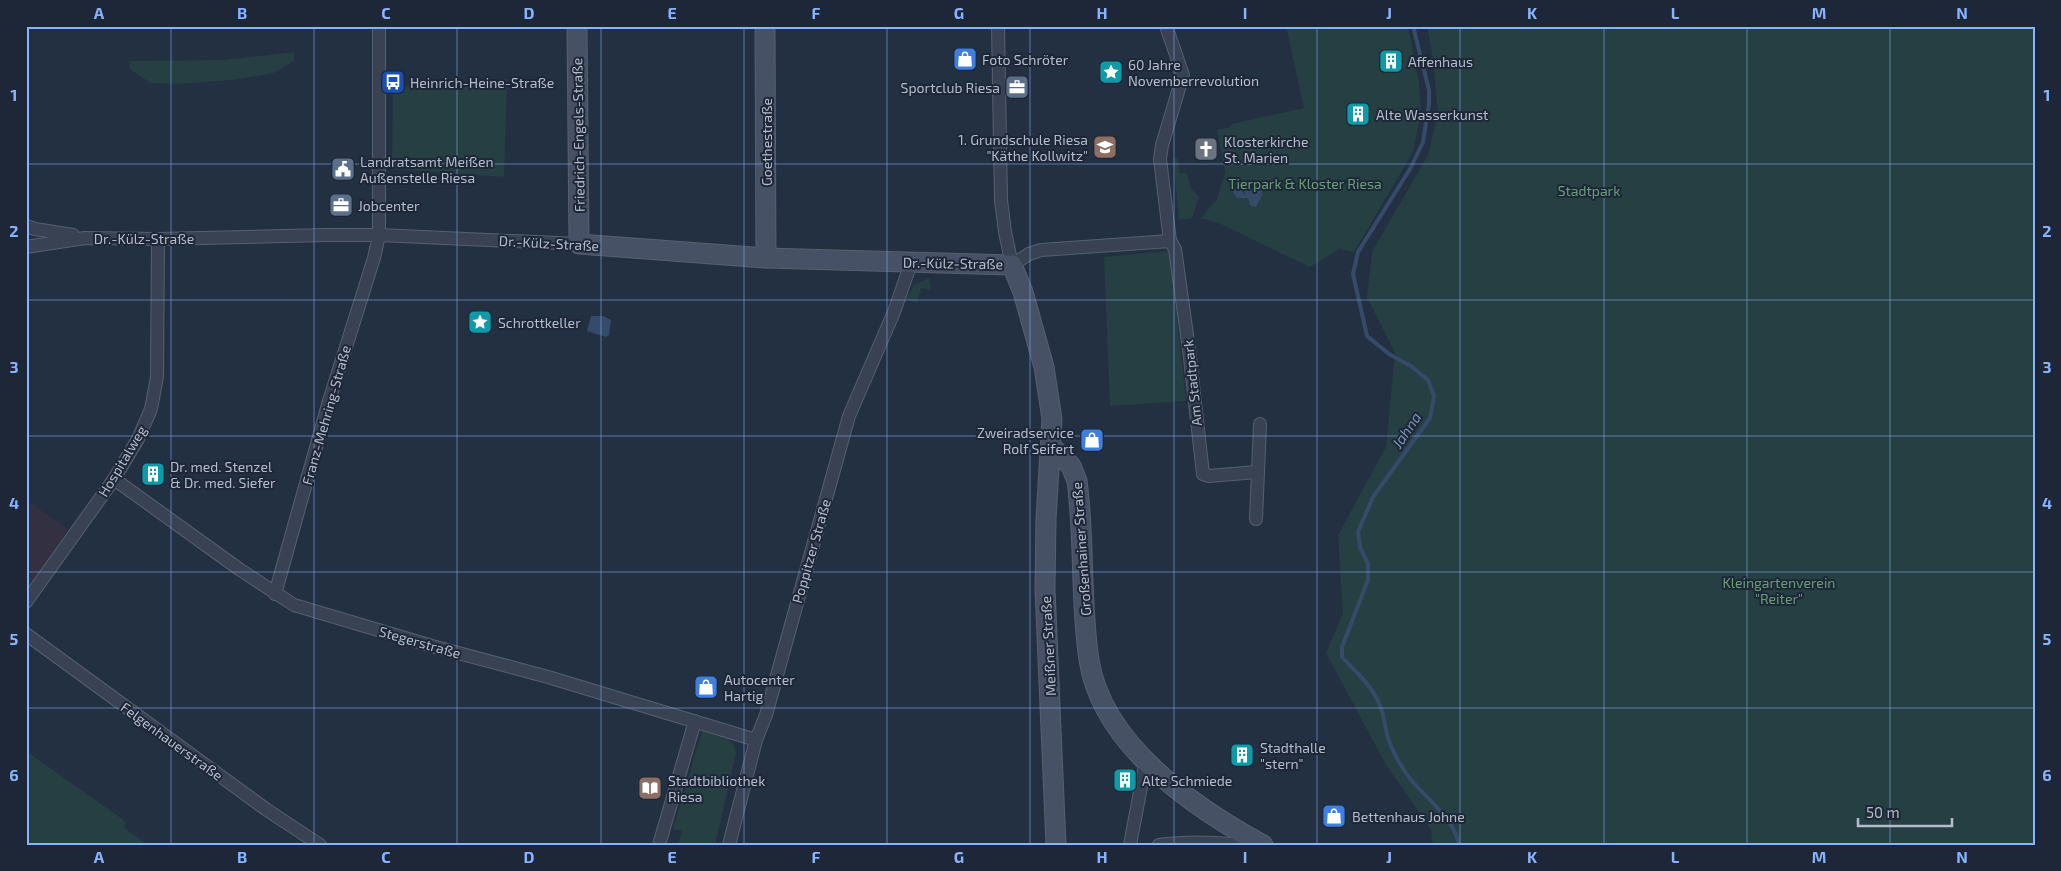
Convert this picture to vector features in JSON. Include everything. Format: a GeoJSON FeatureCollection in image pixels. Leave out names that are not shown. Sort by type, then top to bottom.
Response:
{"type":"FeatureCollection","features":[{"type":"Feature","properties":{"kind":"main road","name":"Friedrich-Engels-Straße"},"geometry":{"type":"LineString","coordinates":[[577,26],[579,244]]}},
{"type":"Feature","properties":{"kind":"main road","name":"Goethestraße"},"geometry":{"type":"LineString","coordinates":[[765,26],[766,258]]}},
{"type":"Feature","properties":{"kind":"main road","name":"Dr.-Külz-Straße"},"geometry":{"type":"LineString","coordinates":[[579,244],[766,258],[1012,265]]}},
{"type":"Feature","properties":{"kind":"main road"},"geometry":{"type":"LineString","coordinates":[[1012,265],[1032,321],[1044,367],[1052,419],[1052,447]]}},
{"type":"Feature","properties":{"kind":"main road","name":"Großenhainer Straße"},"geometry":{"type":"LineString","coordinates":[[1052,447],[1071,466],[1077,481],[1087,639],[1092,676],[1104,708],[1126,738],[1182,795],[1263,845]]}},
{"type":"Feature","properties":{"kind":"main road","name":"Meißner Straße"},"geometry":{"type":"LineString","coordinates":[[1052,447],[1046,519],[1045,589],[1056,845]]}},
{"type":"Feature","properties":{"kind":"street"},"geometry":{"type":"LineString","coordinates":[[379,26],[379,235]]}},
{"type":"Feature","properties":{"kind":"street"},"geometry":{"type":"LineString","coordinates":[[998,26],[1001,200],[1012,265],[1029,254],[1041,250],[1170,241],[1160,158],[1162,145],[1183,75],[1166,26]]}},
{"type":"Feature","properties":{"kind":"street","name":"Dr.-Külz-Straße"},"geometry":{"type":"LineString","coordinates":[[26,226],[86,238],[158,239],[379,235],[579,244]]}},
{"type":"Feature","properties":{"kind":"street","name":"Franz-Mehring-Straße"},"geometry":{"type":"LineString","coordinates":[[275,594],[329,401],[374,258],[379,235]]}},
{"type":"Feature","properties":{"kind":"street","name":"Dr.-Külz-Straße"},"geometry":{"type":"LineString","coordinates":[[26,247],[86,238]]}},
{"type":"Feature","properties":{"kind":"street","name":"Hospitalweg"},"geometry":{"type":"LineString","coordinates":[[26,602],[114,479],[138,439],[151,408],[157,377],[158,239]]}},
{"type":"Feature","properties":{"kind":"street","name":"Am Stadtpark"},"geometry":{"type":"LineString","coordinates":[[1170,241],[1175,249],[1190,349],[1202,474],[1209,476],[1257,472]]}},
{"type":"Feature","properties":{"kind":"street","name":"Poppitzer Straße"},"geometry":{"type":"LineString","coordinates":[[729,845],[756,740],[766,715],[849,416],[894,312],[911,263]]}},
{"type":"Feature","properties":{"kind":"street"},"geometry":{"type":"LineString","coordinates":[[1256,519],[1260,424]]}},
{"type":"Feature","properties":{"kind":"street","name":"Stegerstraße"},"geometry":{"type":"LineString","coordinates":[[114,479],[275,594],[294,605],[756,740]]}},
{"type":"Feature","properties":{"kind":"street","name":"Felgenhauerstraße"},"geometry":{"type":"LineString","coordinates":[[26,634],[260,805],[320,845]]}},
{"type":"Feature","properties":{"kind":"street"},"geometry":{"type":"LineString","coordinates":[[658,845],[695,721]]}},
{"type":"Feature","properties":{"kind":"street"},"geometry":{"type":"LineString","coordinates":[[1130,845],[1146,760]]}},
{"type":"Feature","properties":{"kind":"street"},"geometry":{"type":"LineString","coordinates":[[1159,845],[1178,842],[1218,842],[1242,845]]}},
{"type":"Feature","properties":{"kind":"shaded area"},"geometry":{"type":"Polygon","coordinates":[[[26,500],[68,529],[26,592],[26,500]]]}},
{"type":"Feature","properties":{"kind":"green space","name":"Tierpark & Kloster Riesa"},"geometry":{"type":"Polygon","coordinates":[[[1286,26],[1408,26],[1419,83],[1421,113],[1413,152],[1354,252],[1339,249],[1310,267],[1221,224],[1201,218],[1217,199],[1225,173],[1217,130],[1230,127],[1232,124],[1304,108],[1286,26]]]}},
{"type":"Feature","properties":{"kind":"green space"},"geometry":{"type":"Polygon","coordinates":[[[1427,26],[2035,26],[2035,845],[1433,845],[1431,830],[1385,763],[1326,653],[1343,613],[1338,535],[1386,447],[1395,353],[1367,297],[1372,252],[1428,155],[1438,112],[1432,52],[1427,26]]]}},
{"type":"Feature","properties":{"kind":"green space"},"geometry":{"type":"Polygon","coordinates":[[[294,52],[294,61],[273,73],[232,80],[177,84],[150,83],[129,68],[130,61],[222,60],[294,52]]]}},
{"type":"Feature","properties":{"kind":"green space"},"geometry":{"type":"Polygon","coordinates":[[[507,79],[504,177],[392,169],[393,87],[507,79]]]}},
{"type":"Feature","properties":{"kind":"green space"},"geometry":{"type":"Polygon","coordinates":[[[1173,158],[1178,159],[1180,173],[1187,173],[1191,189],[1199,197],[1192,218],[1179,220],[1173,158]]]}},
{"type":"Feature","properties":{"kind":"green space"},"geometry":{"type":"Polygon","coordinates":[[[1170,251],[1186,401],[1110,406],[1104,257],[1170,251]]]}},
{"type":"Feature","properties":{"kind":"green space"},"geometry":{"type":"Polygon","coordinates":[[[929,278],[931,290],[921,288],[917,303],[906,299],[914,285],[929,278]]]}},
{"type":"Feature","properties":{"kind":"green space"},"geometry":{"type":"Polygon","coordinates":[[[702,731],[729,740],[734,746],[736,753],[715,845],[678,845],[682,831],[673,829],[702,731]]]}},
{"type":"Feature","properties":{"kind":"green space"},"geometry":{"type":"Polygon","coordinates":[[[26,751],[125,821],[125,829],[149,845],[26,845],[26,751]]]}},
{"type":"Feature","properties":{"kind":"water"},"geometry":{"type":"Polygon","coordinates":[[[1242,184],[1251,188],[1261,186],[1262,195],[1256,207],[1250,205],[1248,198],[1237,198],[1231,189],[1232,185],[1236,190],[1241,190],[1246,196],[1242,184]]]}},
{"type":"Feature","properties":{"kind":"water"},"geometry":{"type":"Polygon","coordinates":[[[591,316],[603,316],[611,320],[609,335],[606,337],[587,331],[591,316]]]}},
{"type":"Feature","properties":{"kind":"waterway","name":"Jahna"},"geometry":{"type":"LineString","coordinates":[[1413,26],[1429,90],[1429,104],[1423,142],[1410,169],[1358,252],[1353,274],[1367,336],[1389,354],[1411,366],[1428,380],[1434,396],[1430,418],[1373,497],[1358,532],[1360,547],[1368,564],[1368,580],[1342,647],[1342,657],[1375,695],[1382,709],[1386,730],[1397,759],[1412,781],[1447,819],[1457,836],[1459,845]]}},
{"type":"Feature","properties":{"kind":"place","name":"Foto Schröter"},"geometry":{"type":"Point","coordinates":[965,59]}},
{"type":"Feature","properties":{"kind":"place","name":"Affenhaus"},"geometry":{"type":"Point","coordinates":[1391,61]}},
{"type":"Feature","properties":{"kind":"place","name":"60 Jahre Novemberrevolution"},"geometry":{"type":"Point","coordinates":[1111,72]}},
{"type":"Feature","properties":{"kind":"place","name":"Heinrich-Heine-Straße"},"geometry":{"type":"Point","coordinates":[393,82]}},
{"type":"Feature","properties":{"kind":"place","name":"Sportclub Riesa"},"geometry":{"type":"Point","coordinates":[1017,87]}},
{"type":"Feature","properties":{"kind":"place","name":"Alte Wasserkunst"},"geometry":{"type":"Point","coordinates":[1358,114]}},
{"type":"Feature","properties":{"kind":"place","name":"1. Grundschule Riesa \"Käthe Kollwitz\""},"geometry":{"type":"Point","coordinates":[1105,147]}},
{"type":"Feature","properties":{"kind":"place","name":"Klosterkirche St. Marien"},"geometry":{"type":"Point","coordinates":[1206,149]}},
{"type":"Feature","properties":{"kind":"place","name":"Landratsamt Meißen Außenstelle Riesa"},"geometry":{"type":"Point","coordinates":[343,169]}},
{"type":"Feature","properties":{"kind":"place","name":"Jobcenter"},"geometry":{"type":"Point","coordinates":[341,205]}},
{"type":"Feature","properties":{"kind":"place","name":"Schrottkeller"},"geometry":{"type":"Point","coordinates":[480,322]}},
{"type":"Feature","properties":{"kind":"place","name":"Zweiradservice Rolf Seifert"},"geometry":{"type":"Point","coordinates":[1092,440]}},
{"type":"Feature","properties":{"kind":"place","name":"Dr. med. Stenzel & Dr. med. Siefer"},"geometry":{"type":"Point","coordinates":[153,474]}},
{"type":"Feature","properties":{"kind":"place","name":"Autocenter Hartig"},"geometry":{"type":"Point","coordinates":[706,687]}},
{"type":"Feature","properties":{"kind":"place","name":"Stadthalle \"stern\""},"geometry":{"type":"Point","coordinates":[1242,755]}},
{"type":"Feature","properties":{"kind":"place","name":"Alte Schmiede"},"geometry":{"type":"Point","coordinates":[1125,780]}},
{"type":"Feature","properties":{"kind":"place","name":"Stadtbibliothek Riesa"},"geometry":{"type":"Point","coordinates":[650,788]}},
{"type":"Feature","properties":{"kind":"place","name":"Bettenhaus Johne"},"geometry":{"type":"Point","coordinates":[1334,816]}},
{"type":"Feature","properties":{"kind":"park label","name":"Stadtpark"},"geometry":{"type":"Point","coordinates":[1589,190]}},
{"type":"Feature","properties":{"kind":"park label","name":"Kleingartenverein \"Reiter\""},"geometry":{"type":"Point","coordinates":[1779,590]}}]}
